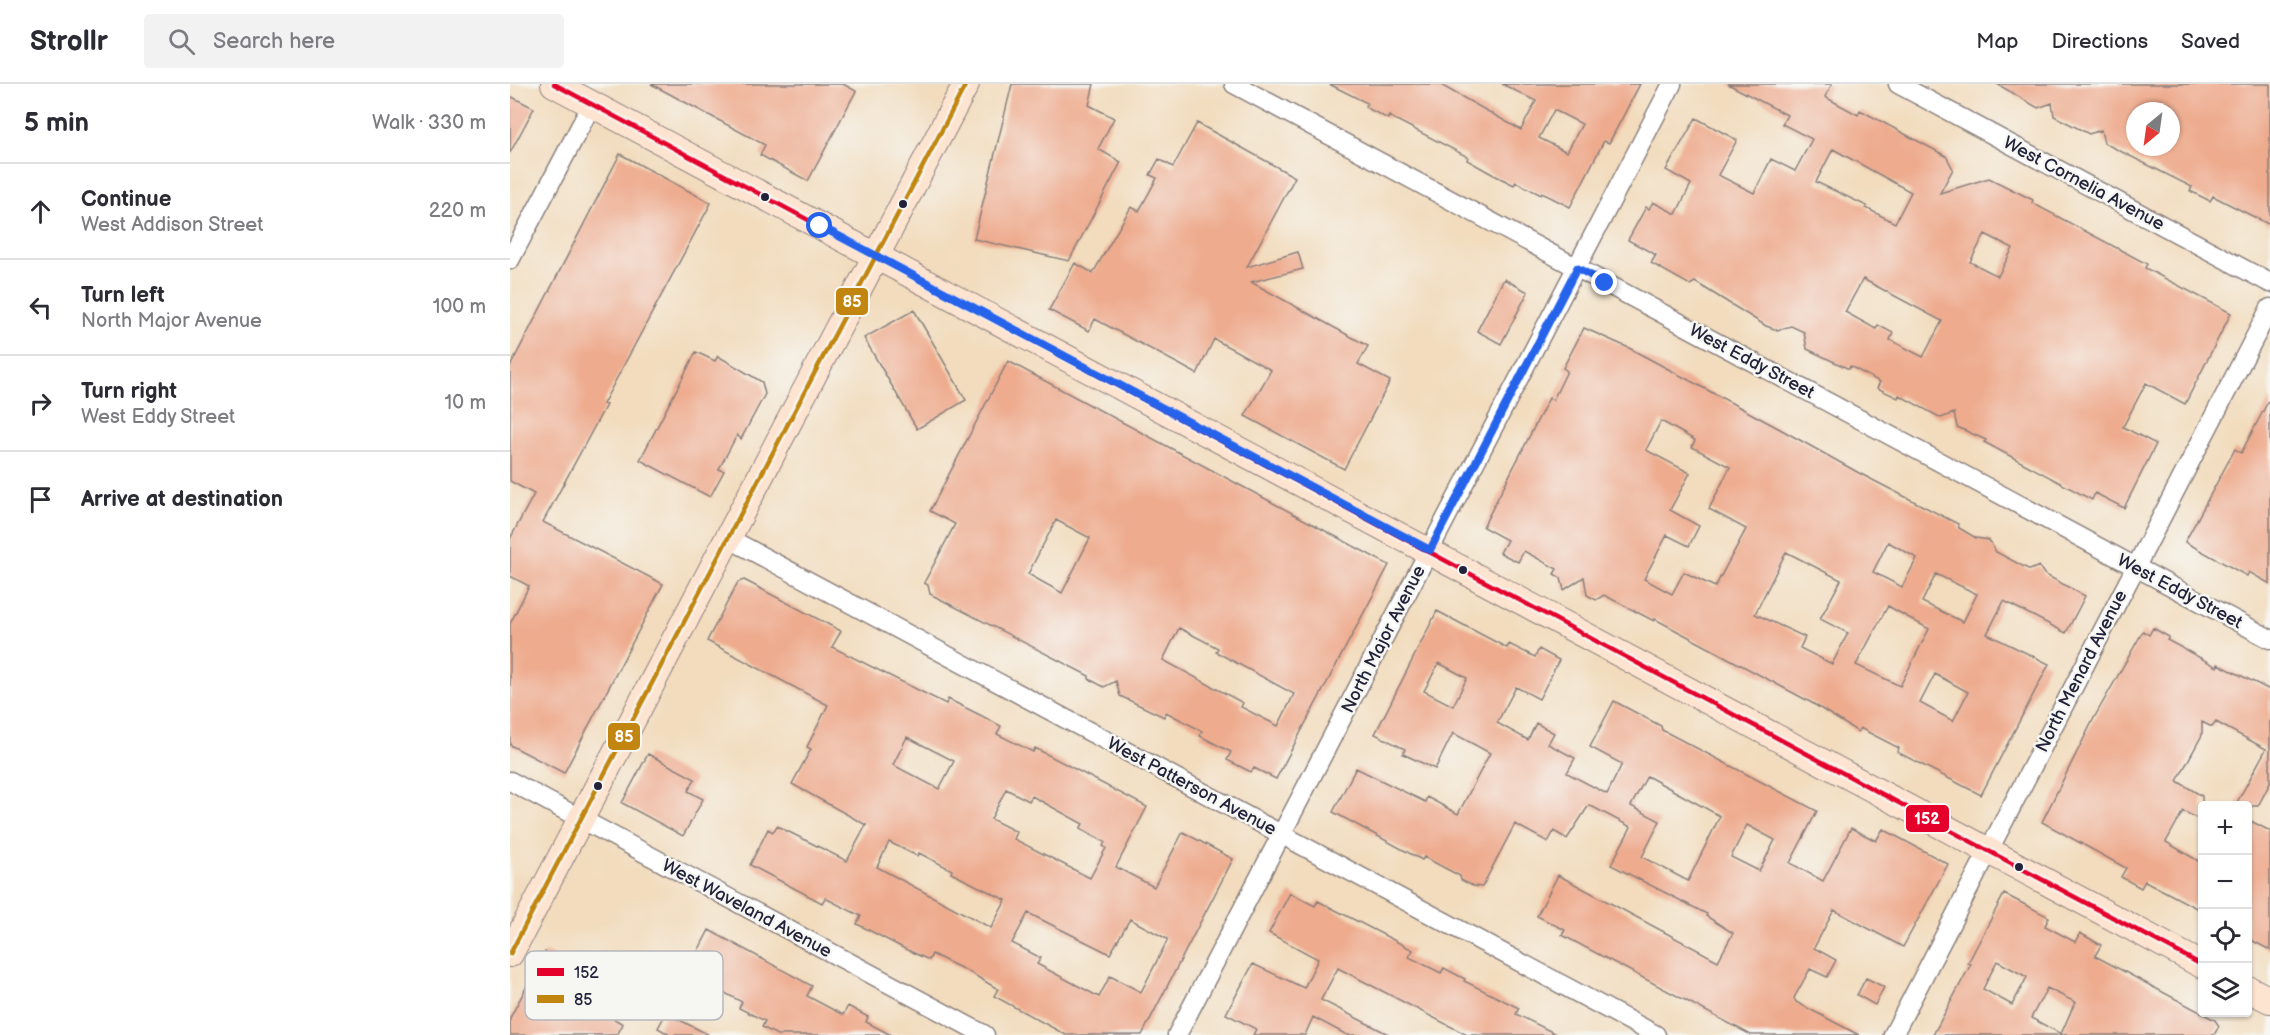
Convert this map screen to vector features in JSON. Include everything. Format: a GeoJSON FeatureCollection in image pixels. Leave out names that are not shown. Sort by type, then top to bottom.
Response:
{"type":"FeatureCollection","features":[{"type":"Feature","properties":{"kind":"street"},"geometry":{"type":"LineString","coordinates":[[554,84],[1430,550],[2198,963]]}},
{"type":"Feature","properties":{"kind":"street"},"geometry":{"type":"LineString","coordinates":[[510,954],[966,84]]}},
{"type":"Feature","properties":{"kind":"street","name":"North Major Avenue"},"geometry":{"type":"LineString","coordinates":[[1177,1035],[1672,84]]}},
{"type":"Feature","properties":{"kind":"street","name":"West Cornelia Avenue"},"geometry":{"type":"LineString","coordinates":[[1898,84],[2270,283]]}},
{"type":"Feature","properties":{"kind":"street","name":"West Eddy Street"},"geometry":{"type":"LineString","coordinates":[[1238,86],[2270,639]]}},
{"type":"Feature","properties":{"kind":"street"},"geometry":{"type":"LineString","coordinates":[[510,260],[592,104]]}},
{"type":"Feature","properties":{"kind":"street","name":"North Menard Avenue"},"geometry":{"type":"LineString","coordinates":[[1893,1035],[2270,308]]}},
{"type":"Feature","properties":{"kind":"street","name":"West Patterson Avenue"},"geometry":{"type":"LineString","coordinates":[[728,538],[1656,1035]]}},
{"type":"Feature","properties":{"kind":"street","name":"West Waveland Avenue"},"geometry":{"type":"LineString","coordinates":[[510,782],[985,1035]]}},
{"type":"Feature","properties":{"kind":"street"},"geometry":{"type":"LineString","coordinates":[[2252,991],[2270,1000]]}},
{"type":"Feature","properties":{"kind":"building"},"geometry":{"type":"Polygon","coordinates":[[[651,84],[843,84],[856,91],[808,181],[760,155],[765,145],[651,84]]]}},
{"type":"Feature","properties":{"kind":"building"},"geometry":{"type":"Polygon","coordinates":[[[1012,84],[1094,84],[1089,105],[1114,118],[1098,149],[1121,162],[1069,261],[974,239],[1012,84]]]}},
{"type":"Feature","properties":{"kind":"building"},"geometry":{"type":"Polygon","coordinates":[[[1329,84],[1439,84],[1521,130],[1536,101],[1502,84],[1640,84],[1609,143],[1604,141],[1570,207],[1516,182],[1514,185],[1492,174],[1467,160],[1468,157],[1389,116],[1388,119],[1365,107],[1367,103],[1329,84]],[[1554,110],[1539,138],[1567,152],[1582,124],[1554,110]]]}},
{"type":"Feature","properties":{"kind":"building"},"geometry":{"type":"Polygon","coordinates":[[[1728,84],[1832,84],[1825,97],[1858,115],[1860,110],[1946,156],[1953,169],[1940,193],[1989,178],[2147,264],[2145,268],[2231,313],[2185,404],[2146,383],[2123,427],[2156,444],[2124,508],[2095,493],[2092,500],[1984,442],[1986,440],[1957,427],[1954,413],[1941,418],[1899,395],[1898,398],[1877,388],[1880,382],[1850,366],[1849,369],[1807,349],[1804,332],[1791,326],[1777,330],[1766,326],[1695,282],[1690,285],[1651,263],[1656,255],[1628,240],[1646,207],[1649,209],[1653,202],[1676,214],[1691,184],[1666,170],[1696,118],[1737,140],[1718,175],[1754,193],[1771,159],[1795,171],[1812,139],[1782,124],[1787,115],[1728,84]],[[1833,149],[1816,182],[1867,206],[1866,208],[1895,223],[1911,192],[1833,149]],[[1985,234],[1970,262],[1998,276],[2013,248],[1985,234]],[[1863,279],[1845,312],[1876,329],[1878,325],[1893,333],[1890,340],[1923,357],[1942,321],[1863,279]]]}},
{"type":"Feature","properties":{"kind":"building"},"geometry":{"type":"Polygon","coordinates":[[[1997,84],[2270,84],[2270,225],[2213,196],[2210,201],[2190,191],[2192,187],[2130,156],[2180,156],[2180,102],[2126,102],[2126,154],[2104,143],[2101,130],[2089,134],[2054,116],[2052,103],[2038,108],[1997,84]]]}},
{"type":"Feature","properties":{"kind":"building"},"geometry":{"type":"Polygon","coordinates":[[[510,96],[534,108],[510,153],[510,96]]]}},
{"type":"Feature","properties":{"kind":"building"},"geometry":{"type":"Polygon","coordinates":[[[1197,123],[1295,177],[1247,267],[1298,252],[1303,269],[1251,282],[1368,346],[1358,364],[1390,381],[1344,469],[1245,416],[1271,370],[1214,339],[1197,374],[1095,319],[1089,331],[1049,310],[1075,263],[1093,273],[1131,207],[1139,211],[1157,178],[1150,175],[1159,159],[1173,167],[1197,123]]]}},
{"type":"Feature","properties":{"kind":"building"},"geometry":{"type":"Polygon","coordinates":[[[620,154],[711,203],[603,404],[606,405],[543,522],[663,584],[564,773],[510,745],[510,624],[529,586],[510,576],[510,539],[534,494],[510,481],[510,367],[620,154]]]}},
{"type":"Feature","properties":{"kind":"building"},"geometry":{"type":"Polygon","coordinates":[[[1504,279],[1528,292],[1501,344],[1477,331],[1504,279]]]}},
{"type":"Feature","properties":{"kind":"building"},"geometry":{"type":"Polygon","coordinates":[[[914,310],[966,400],[917,429],[864,338],[914,310]]]}},
{"type":"Feature","properties":{"kind":"building"},"geometry":{"type":"Polygon","coordinates":[[[1584,328],[1629,348],[1958,524],[1959,528],[1976,538],[1989,540],[1996,552],[2030,570],[2039,566],[2044,574],[2085,596],[2066,633],[2004,601],[1987,634],[2049,664],[1981,795],[1897,752],[1899,748],[1860,728],[1858,732],[1812,703],[1655,619],[1654,621],[1604,595],[1596,600],[1587,595],[1584,577],[1564,590],[1561,578],[1554,574],[1557,569],[1524,551],[1518,562],[1500,553],[1507,540],[1483,527],[1549,398],[1553,400],[1567,371],[1563,368],[1584,328]],[[1661,421],[1646,450],[1690,473],[1670,510],[1699,526],[1689,546],[1667,535],[1644,579],[1672,594],[1684,572],[1715,587],[1746,529],[1709,509],[1730,467],[1692,447],[1695,440],[1661,421]],[[1888,542],[1873,572],[1902,587],[1917,558],[1888,542]],[[1786,552],[1755,614],[1805,637],[1800,648],[1832,664],[1848,633],[1820,619],[1841,580],[1786,552]],[[1936,574],[1922,602],[1963,622],[1977,594],[1936,574]],[[1888,606],[1856,665],[1900,686],[1929,629],[1888,606]],[[1935,674],[1920,703],[1953,721],[1968,692],[1935,674]]]}},
{"type":"Feature","properties":{"kind":"building"},"geometry":{"type":"Polygon","coordinates":[[[696,352],[715,361],[718,356],[762,382],[765,394],[741,439],[737,435],[719,469],[724,471],[710,497],[640,460],[696,352]]]}},
{"type":"Feature","properties":{"kind":"building"},"geometry":{"type":"Polygon","coordinates":[[[1008,361],[1389,565],[1276,779],[1254,768],[1251,772],[1227,760],[1231,752],[1200,736],[1202,731],[1166,712],[1164,717],[1120,696],[1116,681],[1104,687],[1089,679],[1089,676],[930,594],[928,585],[924,583],[955,524],[930,511],[1008,361]],[[1056,520],[1028,574],[1062,593],[1090,538],[1056,520]],[[1179,628],[1163,660],[1243,703],[1241,707],[1278,726],[1294,694],[1216,652],[1218,648],[1179,628]]]}},
{"type":"Feature","properties":{"kind":"building"},"geometry":{"type":"Polygon","coordinates":[[[2270,398],[2270,584],[2249,572],[2247,576],[2185,542],[2235,449],[2241,453],[2270,398]]]}},
{"type":"Feature","properties":{"kind":"building"},"geometry":{"type":"Polygon","coordinates":[[[744,580],[841,631],[832,647],[946,704],[948,699],[978,714],[1001,726],[997,734],[1033,752],[1035,748],[1147,807],[1116,867],[1154,887],[1183,832],[1233,859],[1142,1035],[1066,1035],[994,996],[998,989],[969,972],[932,954],[929,960],[905,949],[857,924],[861,916],[825,898],[822,903],[750,865],[768,829],[773,832],[777,826],[847,861],[866,825],[792,784],[811,749],[807,747],[828,705],[707,641],[738,582],[744,580]],[[907,737],[893,765],[939,789],[954,761],[907,737]],[[1006,789],[991,819],[1017,832],[1014,839],[1090,878],[1106,848],[1103,846],[1105,842],[1080,829],[1083,824],[1032,796],[1029,801],[1006,789]],[[889,842],[877,867],[991,928],[1006,900],[951,873],[952,870],[919,853],[917,856],[889,842]],[[1028,913],[1012,943],[1041,958],[1037,964],[1099,997],[1110,976],[1141,992],[1167,939],[1130,919],[1110,954],[1028,913]]]}},
{"type":"Feature","properties":{"kind":"building"},"geometry":{"type":"Polygon","coordinates":[[[1437,611],[1507,648],[1509,644],[1535,657],[1539,649],[1559,660],[1539,699],[1516,687],[1497,723],[1528,740],[1536,723],[1554,733],[1548,744],[1575,758],[1567,773],[1607,794],[1622,764],[1590,747],[1614,701],[1661,726],[1662,730],[1817,811],[1790,863],[1823,881],[1851,828],[1876,841],[1883,829],[1948,864],[1903,947],[1834,910],[1814,948],[1836,960],[1827,977],[1810,969],[1794,998],[1796,1002],[1859,1035],[1751,1035],[1562,935],[1565,930],[1537,916],[1558,875],[1718,961],[1733,933],[1706,916],[1707,914],[1611,865],[1631,827],[1589,805],[1567,839],[1554,831],[1548,842],[1515,824],[1482,887],[1473,886],[1461,880],[1460,876],[1424,857],[1422,860],[1333,812],[1356,768],[1425,802],[1427,797],[1458,814],[1490,753],[1453,733],[1435,769],[1403,754],[1405,749],[1375,734],[1437,611]],[[1439,663],[1424,691],[1453,706],[1467,678],[1439,663]],[[1647,776],[1631,806],[1660,821],[1642,857],[1688,881],[1720,816],[1647,776]],[[1747,825],[1731,857],[1759,871],[1775,840],[1747,825]]]}},
{"type":"Feature","properties":{"kind":"building"},"geometry":{"type":"Polygon","coordinates":[[[2153,628],[2169,637],[2167,640],[2217,667],[2218,664],[2270,690],[2270,783],[2258,806],[2252,806],[2252,801],[2238,801],[2266,749],[2216,722],[2212,727],[2202,722],[2202,735],[2177,781],[2202,796],[2202,801],[2198,801],[2198,819],[2183,811],[2166,842],[2198,861],[2198,909],[2145,881],[2141,888],[2121,877],[2126,868],[2042,822],[2094,718],[2143,631],[2149,635],[2153,628]]]}},
{"type":"Feature","properties":{"kind":"building"},"geometry":{"type":"Polygon","coordinates":[[[648,754],[695,779],[688,791],[703,799],[683,836],[622,803],[648,754]]]}},
{"type":"Feature","properties":{"kind":"building"},"geometry":{"type":"Polygon","coordinates":[[[2252,822],[2270,831],[2270,950],[2252,941],[2252,822]]]}},
{"type":"Feature","properties":{"kind":"building"},"geometry":{"type":"Polygon","coordinates":[[[1290,893],[1315,906],[1318,901],[1413,950],[1409,957],[1441,973],[1444,968],[1465,979],[1464,981],[1519,1008],[1516,1014],[1558,1035],[1467,1035],[1338,968],[1321,1000],[1390,1035],[1347,1035],[1313,1017],[1305,1035],[1253,1035],[1256,1029],[1226,1014],[1253,964],[1304,988],[1318,959],[1269,933],[1290,893]]]}},
{"type":"Feature","properties":{"kind":"building"},"geometry":{"type":"Polygon","coordinates":[[[2004,894],[2049,917],[2045,926],[2075,942],[2080,933],[2101,945],[2095,956],[2198,1011],[2198,1017],[2209,1017],[2215,1020],[2219,1026],[2214,1035],[1933,1035],[1971,964],[1968,963],[2004,894]],[[1997,961],[1983,989],[2012,1005],[2027,977],[1997,961]],[[2047,988],[2031,1018],[2061,1034],[2075,1002],[2047,988]]]}},
{"type":"Feature","properties":{"kind":"building"},"geometry":{"type":"Polygon","coordinates":[[[709,930],[812,986],[807,996],[843,1015],[848,1006],[868,1017],[866,1022],[891,1035],[777,1035],[762,1027],[765,1021],[739,1008],[742,1002],[723,992],[723,951],[698,951],[709,930]]]}},
{"type":"Feature","properties":{"kind":"building"},"geometry":{"type":"Polygon","coordinates":[[[1866,978],[1884,987],[1875,1005],[1857,995],[1866,978]]]}},
{"type":"Feature","properties":{"kind":"building"},"geometry":{"type":"Polygon","coordinates":[[[525,990],[525,1020],[616,1020],[623,1024],[617,1035],[510,1035],[510,1018],[525,990]]]}},
{"type":"Feature","properties":{"kind":"building"},"geometry":{"type":"Polygon","coordinates":[[[662,1020],[680,1020],[709,1035],[670,1035],[658,1028],[662,1020]]]}},
{"type":"Feature","properties":{"kind":"transit line","name":"152"},"geometry":{"type":"LineString","coordinates":[[554,84],[2198,963]]}},
{"type":"Feature","properties":{"kind":"transit line","name":"85"},"geometry":{"type":"LineString","coordinates":[[510,954],[966,84]]}},
{"type":"Feature","properties":{"kind":"route"},"geometry":{"type":"LineString","coordinates":[[820,226],[1430,550],[1577,268],[1605,283]]}}]}
